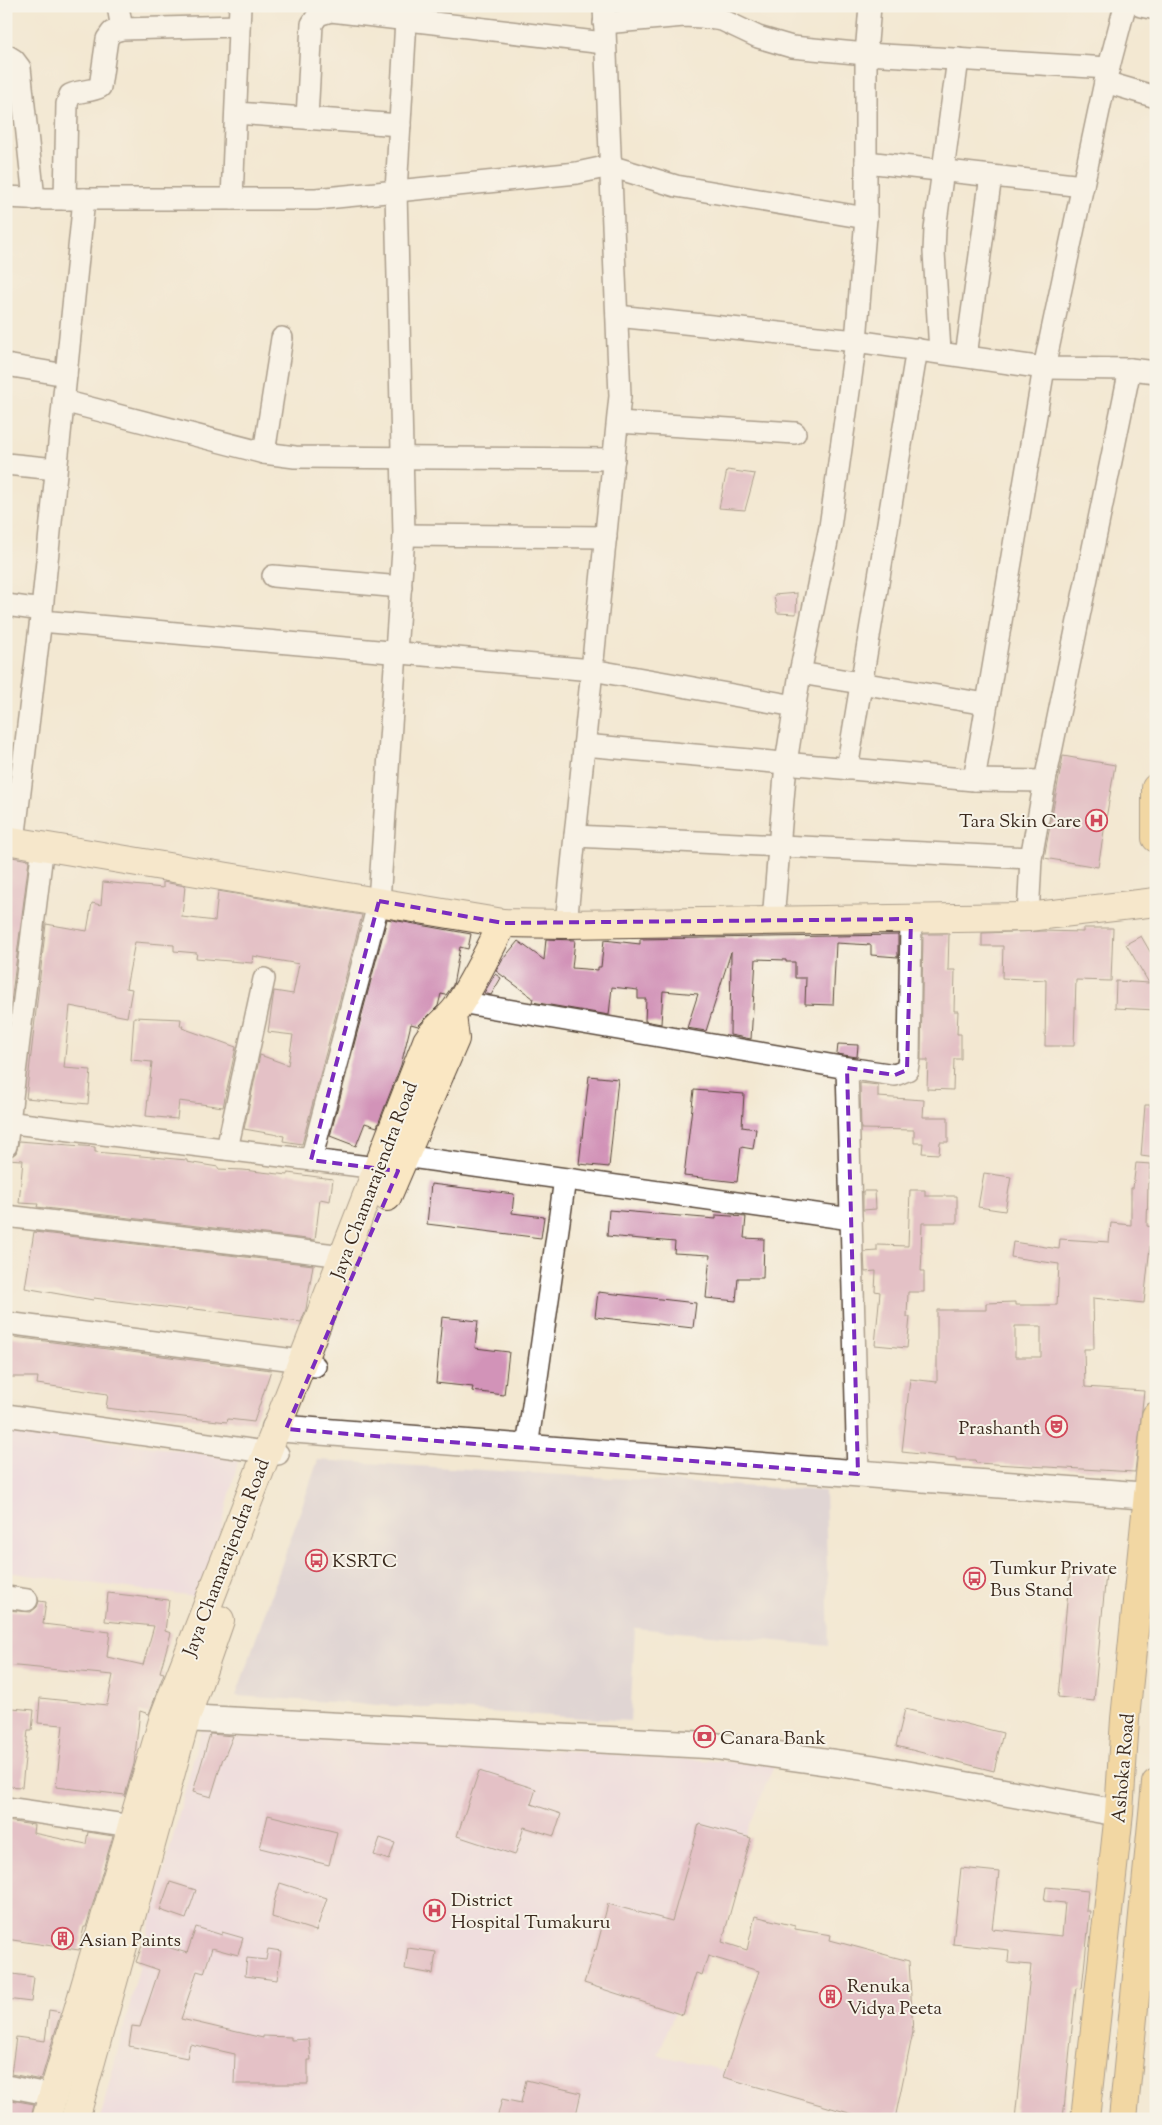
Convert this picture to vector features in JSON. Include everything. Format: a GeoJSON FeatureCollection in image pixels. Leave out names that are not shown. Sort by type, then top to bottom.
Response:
{"type":"FeatureCollection","features":[{"type":"Feature","properties":{"kind":"main road"},"geometry":{"type":"LineString","coordinates":[[1156,788],[1156,838]]}},
{"type":"Feature","properties":{"kind":"main road"},"geometry":{"type":"LineString","coordinates":[[10,840],[503,924],[1028,916],[1156,902]]}},
{"type":"Feature","properties":{"kind":"main road","name":"Jaya Chamarajendra Road"},"geometry":{"type":"LineString","coordinates":[[49,2107],[132,1826],[175,1718],[276,1441],[394,1165],[427,1040],[433,1030],[456,1009],[503,924]]}},
{"type":"Feature","properties":{"kind":"main road","name":"Jaya Chamarajendra Road"},"geometry":{"type":"LineString","coordinates":[[309,1364],[344,1256],[394,1165]]}},
{"type":"Feature","properties":{"kind":"main road","name":"Ashoka Road"},"geometry":{"type":"LineString","coordinates":[[1085,2119],[1119,1812],[1125,1719],[1156,1416]]}},
{"type":"Feature","properties":{"kind":"main road","name":"Jaya Chamarajendra Road"},"geometry":{"type":"LineString","coordinates":[[75,2119],[175,1718]]}},
{"type":"Feature","properties":{"kind":"main road","name":"Ashoka Road"},"geometry":{"type":"LineString","coordinates":[[1123,2119],[1156,1783]]}},
{"type":"Feature","properties":{"kind":"street"},"geometry":{"type":"LineString","coordinates":[[118,6],[122,30]]}},
{"type":"Feature","properties":{"kind":"street"},"geometry":{"type":"LineString","coordinates":[[773,921],[786,763],[800,674],[830,527],[856,341],[866,218],[866,54],[870,6]]}},
{"type":"Feature","properties":{"kind":"street"},"geometry":{"type":"LineString","coordinates":[[974,780],[1044,368],[1107,75],[1125,6]]}},
{"type":"Feature","properties":{"kind":"street"},"geometry":{"type":"LineString","coordinates":[[1141,6],[1156,9]]}},
{"type":"Feature","properties":{"kind":"street"},"geometry":{"type":"LineString","coordinates":[[307,118],[312,24],[318,15],[331,11],[406,20],[604,24],[684,16],[702,17],[722,20],[758,37],[792,47],[866,54],[958,59],[1107,75],[1156,97]]}},
{"type":"Feature","properties":{"kind":"street"},"geometry":{"type":"LineString","coordinates":[[10,840],[42,616],[66,375],[74,200],[67,104],[70,94],[78,91],[93,91],[100,87],[107,39],[112,32],[240,16],[232,199]]}},
{"type":"Feature","properties":{"kind":"street"},"geometry":{"type":"LineString","coordinates":[[311,1160],[379,902],[404,535],[396,191],[406,20]]}},
{"type":"Feature","properties":{"kind":"street"},"geometry":{"type":"LineString","coordinates":[[566,924],[620,396],[604,24]]}},
{"type":"Feature","properties":{"kind":"street"},"geometry":{"type":"LineString","coordinates":[[6,55],[14,60],[20,68],[34,199]]}},
{"type":"Feature","properties":{"kind":"street"},"geometry":{"type":"LineString","coordinates":[[940,352],[934,252],[935,229],[958,59]]}},
{"type":"Feature","properties":{"kind":"street"},"geometry":{"type":"LineString","coordinates":[[236,113],[400,125]]}},
{"type":"Feature","properties":{"kind":"street"},"geometry":{"type":"LineString","coordinates":[[866,162],[1083,186]]}},
{"type":"Feature","properties":{"kind":"street"},"geometry":{"type":"LineString","coordinates":[[6,197],[74,200],[316,199],[577,173],[610,166],[676,186],[866,218]]}},
{"type":"Feature","properties":{"kind":"street"},"geometry":{"type":"LineString","coordinates":[[966,356],[991,176]]}},
{"type":"Feature","properties":{"kind":"street"},"geometry":{"type":"LineString","coordinates":[[617,316],[856,341],[1044,368],[1130,369],[1156,372]]}},
{"type":"Feature","properties":{"kind":"street"},"geometry":{"type":"LineString","coordinates":[[264,453],[282,338]]}},
{"type":"Feature","properties":{"kind":"street"},"geometry":{"type":"LineString","coordinates":[[847,768],[917,349]]}},
{"type":"Feature","properties":{"kind":"street"},"geometry":{"type":"LineString","coordinates":[[6,364],[66,375]]}},
{"type":"Feature","properties":{"kind":"street"},"geometry":{"type":"LineString","coordinates":[[1028,916],[1031,858],[1045,781],[1130,369]]}},
{"type":"Feature","properties":{"kind":"street"},"geometry":{"type":"LineString","coordinates":[[63,401],[264,453],[295,457],[614,459]]}},
{"type":"Feature","properties":{"kind":"street"},"geometry":{"type":"LineString","coordinates":[[618,422],[795,433]]}},
{"type":"Feature","properties":{"kind":"street"},"geometry":{"type":"LineString","coordinates":[[6,464],[56,468]]}},
{"type":"Feature","properties":{"kind":"street"},"geometry":{"type":"LineString","coordinates":[[404,535],[606,537]]}},
{"type":"Feature","properties":{"kind":"street"},"geometry":{"type":"LineString","coordinates":[[274,576],[401,587]]}},
{"type":"Feature","properties":{"kind":"street"},"geometry":{"type":"LineString","coordinates":[[6,605],[42,616],[396,654],[592,670],[795,706]]}},
{"type":"Feature","properties":{"kind":"street"},"geometry":{"type":"LineString","coordinates":[[800,674],[986,704]]}},
{"type":"Feature","properties":{"kind":"street"},"geometry":{"type":"LineString","coordinates":[[584,745],[974,780],[1045,781]]}},
{"type":"Feature","properties":{"kind":"street"},"geometry":{"type":"LineString","coordinates":[[575,836],[779,848],[1031,858]]}},
{"type":"Feature","properties":{"kind":"street"},"geometry":{"type":"LineString","coordinates":[[6,1146],[43,845]]}},
{"type":"Feature","properties":{"kind":"street"},"geometry":{"type":"LineString","coordinates":[[456,1009],[895,1075],[907,1070],[909,1058],[911,918]]}},
{"type":"Feature","properties":{"kind":"street"},"geometry":{"type":"LineString","coordinates":[[227,1150],[264,979]]}},
{"type":"Feature","properties":{"kind":"street"},"geometry":{"type":"LineString","coordinates":[[847,1068],[858,1474]]}},
{"type":"Feature","properties":{"kind":"street"},"geometry":{"type":"LineString","coordinates":[[8,1122],[311,1160],[565,1179],[851,1219]]}},
{"type":"Feature","properties":{"kind":"street"},"geometry":{"type":"LineString","coordinates":[[527,1448],[565,1179]]}},
{"type":"Feature","properties":{"kind":"street"},"geometry":{"type":"LineString","coordinates":[[6,1216],[344,1256]]}},
{"type":"Feature","properties":{"kind":"street"},"geometry":{"type":"LineString","coordinates":[[6,1323],[309,1364]]}},
{"type":"Feature","properties":{"kind":"street"},"geometry":{"type":"LineString","coordinates":[[6,1415],[276,1441],[527,1448],[1148,1496]]}},
{"type":"Feature","properties":{"kind":"street"},"geometry":{"type":"LineString","coordinates":[[175,1718],[708,1745],[871,1768],[1119,1812]]}},
{"type":"Feature","properties":{"kind":"street"},"geometry":{"type":"LineString","coordinates":[[6,1808],[132,1826]]}},
{"type":"Feature","properties":{"kind":"street"},"geometry":{"type":"LineString","coordinates":[[6,2086],[49,2107]]}},
{"type":"Feature","properties":{"kind":"highlighted area"},"geometry":{"type":"Polygon","coordinates":[[[379,901],[503,923],[911,919],[907,1070],[895,1075],[847,1068],[858,1474],[286,1429],[398,1171],[311,1160],[379,901]]]}},
{"type":"Feature","properties":{"kind":"shaded area"},"geometry":{"type":"Polygon","coordinates":[[[6,1428],[239,1458],[204,1598],[6,1572],[6,1428]]]}},
{"type":"Feature","properties":{"kind":"shaded area"},"geometry":{"type":"Polygon","coordinates":[[[318,1460],[825,1491],[829,1646],[635,1628],[630,1721],[236,1696],[318,1460]]]}},
{"type":"Feature","properties":{"kind":"shaded area","name":"District Hospital Tumakuru"},"geometry":{"type":"Polygon","coordinates":[[[202,1725],[774,1765],[658,2055],[902,2112],[901,2119],[100,2119],[202,1725]]]}},
{"type":"Feature","properties":{"kind":"building"},"geometry":{"type":"Polygon","coordinates":[[[727,470],[755,474],[745,510],[719,508],[727,470]]]}},
{"type":"Feature","properties":{"kind":"building"},"geometry":{"type":"Polygon","coordinates":[[[797,593],[796,614],[777,613],[774,595],[797,593]]]}},
{"type":"Feature","properties":{"kind":"building"},"geometry":{"type":"Polygon","coordinates":[[[1063,756],[1115,765],[1098,867],[1044,858],[1063,756]]]}},
{"type":"Feature","properties":{"kind":"building"},"geometry":{"type":"Polygon","coordinates":[[[6,856],[29,860],[6,1042],[6,856]]]}},
{"type":"Feature","properties":{"kind":"building"},"geometry":{"type":"Polygon","coordinates":[[[103,882],[163,888],[163,882],[185,886],[182,917],[215,921],[218,891],[362,915],[302,1144],[283,1141],[284,1136],[244,1129],[260,1055],[288,1065],[293,1035],[268,1032],[274,991],[293,994],[299,964],[253,956],[252,963],[196,958],[197,953],[174,951],[174,945],[135,942],[126,988],[132,989],[127,1017],[70,1006],[64,1068],[91,1070],[88,1104],[26,1098],[46,924],[87,931],[92,903],[101,905],[103,882]]]}},
{"type":"Feature","properties":{"kind":"building"},"geometry":{"type":"Polygon","coordinates":[[[387,919],[471,934],[468,949],[460,947],[453,985],[446,995],[441,994],[438,1006],[418,1026],[411,1024],[401,1065],[377,1127],[365,1123],[356,1146],[330,1136],[387,919]]]}},
{"type":"Feature","properties":{"kind":"building"},"geometry":{"type":"Polygon","coordinates":[[[1083,928],[1113,928],[1111,981],[1076,980],[1074,1046],[1045,1046],[1046,980],[1002,978],[1003,946],[982,946],[982,933],[1083,932],[1083,928]]]}},
{"type":"Feature","properties":{"kind":"building"},"geometry":{"type":"Polygon","coordinates":[[[923,934],[949,934],[948,970],[955,970],[954,1011],[958,1011],[957,1034],[961,1034],[961,1059],[954,1059],[953,1090],[927,1089],[928,1060],[921,1060],[923,934]]]}},
{"type":"Feature","properties":{"kind":"building"},"geometry":{"type":"Polygon","coordinates":[[[898,935],[898,957],[871,955],[871,945],[836,943],[833,1005],[805,1004],[806,978],[795,978],[795,962],[756,959],[751,1039],[730,1035],[731,952],[706,1031],[687,1028],[698,994],[663,991],[661,1024],[645,1021],[646,999],[638,999],[638,990],[612,987],[609,1015],[532,1002],[533,998],[496,971],[503,958],[518,941],[544,960],[546,939],[575,940],[572,968],[598,970],[598,967],[601,967],[604,940],[640,944],[640,939],[898,935]]]}},
{"type":"Feature","properties":{"kind":"building"},"geometry":{"type":"Polygon","coordinates":[[[1141,936],[1156,962],[1156,1010],[1115,1008],[1116,981],[1149,983],[1126,944],[1141,936]]]}},
{"type":"Feature","properties":{"kind":"building"},"geometry":{"type":"Polygon","coordinates":[[[495,974],[501,978],[491,995],[484,993],[495,974]]]}},
{"type":"Feature","properties":{"kind":"building"},"geometry":{"type":"Polygon","coordinates":[[[134,1017],[181,1019],[180,1026],[183,1026],[182,1028],[236,1047],[223,1107],[179,1101],[177,1119],[146,1116],[152,1062],[131,1060],[134,1017]]]}},
{"type":"Feature","properties":{"kind":"building"},"geometry":{"type":"Polygon","coordinates":[[[838,1044],[858,1045],[857,1057],[837,1054],[838,1044]]]}},
{"type":"Feature","properties":{"kind":"building"},"geometry":{"type":"Polygon","coordinates":[[[589,1076],[618,1079],[609,1167],[579,1164],[589,1076]]]}},
{"type":"Feature","properties":{"kind":"building"},"geometry":{"type":"Polygon","coordinates":[[[860,1083],[878,1085],[878,1097],[924,1100],[923,1117],[948,1117],[948,1142],[940,1142],[939,1154],[922,1153],[923,1143],[914,1143],[914,1130],[861,1129],[860,1083]]]}},
{"type":"Feature","properties":{"kind":"building"},"geometry":{"type":"Polygon","coordinates":[[[694,1090],[744,1094],[742,1127],[756,1129],[753,1149],[741,1147],[737,1182],[684,1176],[694,1090]]]}},
{"type":"Feature","properties":{"kind":"building"},"geometry":{"type":"Polygon","coordinates":[[[1145,1105],[1156,1105],[1156,1158],[1141,1156],[1145,1105]]]}},
{"type":"Feature","properties":{"kind":"building"},"geometry":{"type":"Polygon","coordinates":[[[19,1141],[95,1147],[95,1152],[187,1160],[187,1162],[218,1167],[218,1169],[288,1175],[288,1173],[333,1179],[330,1201],[320,1199],[315,1240],[37,1207],[38,1204],[19,1203],[23,1160],[6,1159],[16,1153],[19,1141]]]}},
{"type":"Feature","properties":{"kind":"building"},"geometry":{"type":"Polygon","coordinates":[[[1136,1163],[1151,1164],[1148,1183],[1147,1226],[1152,1227],[1144,1303],[1093,1298],[1094,1349],[1084,1349],[1085,1387],[1144,1391],[1135,1472],[976,1463],[975,1460],[956,1460],[956,1458],[902,1452],[910,1379],[937,1382],[937,1310],[986,1310],[986,1303],[1015,1302],[1015,1305],[1057,1305],[1059,1264],[1011,1257],[1013,1242],[1059,1249],[1060,1239],[1109,1242],[1111,1223],[1131,1225],[1131,1188],[1133,1188],[1136,1163]],[[1015,1326],[1015,1357],[1041,1357],[1041,1326],[1015,1326]]]}},
{"type":"Feature","properties":{"kind":"building"},"geometry":{"type":"Polygon","coordinates":[[[984,1173],[1011,1177],[1005,1211],[978,1207],[984,1173]]]}},
{"type":"Feature","properties":{"kind":"building"},"geometry":{"type":"Polygon","coordinates":[[[431,1184],[514,1194],[512,1213],[544,1217],[541,1238],[427,1224],[431,1184]]]}},
{"type":"Feature","properties":{"kind":"building"},"geometry":{"type":"Polygon","coordinates":[[[910,1190],[925,1190],[925,1196],[957,1196],[957,1223],[922,1223],[921,1271],[924,1271],[924,1292],[908,1292],[907,1317],[910,1317],[907,1348],[875,1345],[880,1292],[875,1291],[876,1271],[865,1272],[864,1252],[877,1251],[877,1245],[908,1246],[910,1190]]]}},
{"type":"Feature","properties":{"kind":"building"},"geometry":{"type":"Polygon","coordinates":[[[863,1191],[875,1191],[876,1209],[863,1210],[863,1191]]]}},
{"type":"Feature","properties":{"kind":"building"},"geometry":{"type":"Polygon","coordinates":[[[609,1210],[716,1219],[716,1215],[746,1217],[744,1238],[764,1239],[763,1278],[738,1278],[736,1301],[706,1298],[710,1255],[674,1253],[675,1242],[607,1236],[609,1210]]]}},
{"type":"Feature","properties":{"kind":"building"},"geometry":{"type":"Polygon","coordinates":[[[34,1232],[313,1265],[306,1309],[301,1322],[94,1298],[93,1300],[25,1288],[34,1232]]]}},
{"type":"Feature","properties":{"kind":"building"},"geometry":{"type":"Polygon","coordinates":[[[598,1292],[696,1303],[693,1328],[595,1317],[598,1292]]]}},
{"type":"Feature","properties":{"kind":"building"},"geometry":{"type":"Polygon","coordinates":[[[442,1317],[478,1321],[475,1348],[509,1352],[504,1395],[472,1391],[473,1387],[436,1383],[442,1317]]]}},
{"type":"Feature","properties":{"kind":"building"},"geometry":{"type":"Polygon","coordinates":[[[6,1336],[271,1370],[254,1422],[228,1419],[227,1422],[106,1408],[108,1394],[37,1384],[38,1377],[6,1377],[6,1336]]]}},
{"type":"Feature","properties":{"kind":"building"},"geometry":{"type":"Polygon","coordinates":[[[1070,1570],[1106,1573],[1094,1701],[1058,1697],[1070,1570]]]}},
{"type":"Feature","properties":{"kind":"building"},"geometry":{"type":"Polygon","coordinates":[[[108,1593],[169,1600],[165,1631],[171,1633],[160,1672],[164,1673],[149,1714],[140,1711],[134,1764],[125,1795],[56,1787],[63,1725],[38,1723],[40,1698],[107,1705],[113,1675],[6,1665],[6,1610],[31,1612],[37,1607],[39,1601],[46,1602],[43,1624],[110,1632],[107,1657],[143,1665],[154,1626],[105,1621],[108,1593]]]}},
{"type":"Feature","properties":{"kind":"building"},"geometry":{"type":"Polygon","coordinates":[[[12,1708],[34,1710],[32,1730],[28,1730],[22,1787],[6,1786],[6,1746],[8,1746],[12,1708]]]}},
{"type":"Feature","properties":{"kind":"building"},"geometry":{"type":"Polygon","coordinates":[[[905,1709],[1003,1733],[994,1771],[896,1746],[905,1709]]]}},
{"type":"Feature","properties":{"kind":"building"},"geometry":{"type":"Polygon","coordinates":[[[210,1734],[233,1736],[223,1758],[211,1797],[193,1792],[210,1734]]]}},
{"type":"Feature","properties":{"kind":"building"},"geometry":{"type":"Polygon","coordinates":[[[479,1771],[536,1789],[531,1804],[561,1814],[554,1836],[524,1827],[515,1855],[457,1836],[479,1771]]]}},
{"type":"Feature","properties":{"kind":"building"},"geometry":{"type":"Polygon","coordinates":[[[268,1815],[337,1832],[329,1865],[260,1848],[268,1815]]]}},
{"type":"Feature","properties":{"kind":"building"},"geometry":{"type":"Polygon","coordinates":[[[6,1821],[34,1825],[33,1833],[86,1844],[88,1832],[113,1836],[86,1927],[84,1927],[79,1950],[6,1939],[6,1821]]]}},
{"type":"Feature","properties":{"kind":"building"},"geometry":{"type":"Polygon","coordinates":[[[699,1824],[751,1838],[722,1942],[747,1950],[755,1916],[795,1926],[795,1929],[831,1935],[830,1940],[909,1961],[913,2032],[895,2119],[870,2119],[723,2077],[759,1971],[708,1956],[702,1975],[696,1973],[683,2015],[584,1983],[596,1950],[608,1904],[672,1921],[699,1824]]]}},
{"type":"Feature","properties":{"kind":"building"},"geometry":{"type":"Polygon","coordinates":[[[380,1838],[395,1843],[389,1860],[374,1855],[380,1838]]]}},
{"type":"Feature","properties":{"kind":"building"},"geometry":{"type":"Polygon","coordinates":[[[961,1868],[999,1872],[992,1929],[1062,1936],[1065,1903],[1044,1901],[1046,1887],[1088,1891],[1086,1911],[1090,1911],[1082,1989],[1076,1988],[1063,2119],[1015,2119],[1031,1965],[1008,1963],[1009,1950],[953,1944],[961,1868]]]}},
{"type":"Feature","properties":{"kind":"building"},"geometry":{"type":"Polygon","coordinates":[[[170,1882],[196,1890],[186,1919],[160,1910],[170,1882]]]}},
{"type":"Feature","properties":{"kind":"building"},"geometry":{"type":"Polygon","coordinates":[[[280,1883],[327,1898],[316,1931],[272,1917],[280,1883]]]}},
{"type":"Feature","properties":{"kind":"building"},"geometry":{"type":"Polygon","coordinates":[[[196,1927],[222,1935],[222,1932],[243,1938],[238,1955],[212,1948],[204,1973],[197,1971],[181,2019],[263,2038],[263,2036],[291,2037],[291,2040],[309,2039],[311,2060],[308,2060],[308,2084],[234,2084],[235,2054],[190,2044],[187,2058],[129,2046],[132,2026],[140,2027],[159,1970],[136,1962],[144,1940],[187,1953],[196,1927]]]}},
{"type":"Feature","properties":{"kind":"building"},"geometry":{"type":"Polygon","coordinates":[[[408,1948],[436,1952],[433,1974],[405,1969],[408,1948]]]}},
{"type":"Feature","properties":{"kind":"building"},"geometry":{"type":"Polygon","coordinates":[[[268,1949],[281,1951],[277,1980],[245,1976],[247,1958],[266,1960],[268,1949]]]}},
{"type":"Feature","properties":{"kind":"building"},"geometry":{"type":"Polygon","coordinates":[[[6,1973],[34,1977],[31,2002],[6,1999],[6,1973]]]}},
{"type":"Feature","properties":{"kind":"building"},"geometry":{"type":"Polygon","coordinates":[[[49,2010],[61,2012],[41,2080],[11,2074],[16,2037],[45,2041],[49,2010]]]}},
{"type":"Feature","properties":{"kind":"building"},"geometry":{"type":"Polygon","coordinates":[[[526,2080],[581,2093],[575,2119],[497,2119],[502,2099],[521,2103],[526,2080]]]}},
{"type":"Feature","properties":{"kind":"building"},"geometry":{"type":"Polygon","coordinates":[[[6,2099],[34,2104],[31,2119],[6,2119],[6,2099]]]}},
{"type":"Feature","properties":{"kind":"place","name":"Tara Skin Care"},"geometry":{"type":"Point","coordinates":[1097,820]}},
{"type":"Feature","properties":{"kind":"place","name":"Prashanth"},"geometry":{"type":"Point","coordinates":[1057,1427]}},
{"type":"Feature","properties":{"kind":"place","name":"KSRTC"},"geometry":{"type":"Point","coordinates":[316,1560]}},
{"type":"Feature","properties":{"kind":"place","name":"Tumkur Private Bus Stand"},"geometry":{"type":"Point","coordinates":[974,1578]}},
{"type":"Feature","properties":{"kind":"place","name":"Canara Bank"},"geometry":{"type":"Point","coordinates":[704,1737]}},
{"type":"Feature","properties":{"kind":"place","name":"District Hospital Tumakuru"},"geometry":{"type":"Point","coordinates":[435,1910]}},
{"type":"Feature","properties":{"kind":"place","name":"Asian Paints"},"geometry":{"type":"Point","coordinates":[63,1939]}},
{"type":"Feature","properties":{"kind":"place","name":"Renuka Vidya Peeta"},"geometry":{"type":"Point","coordinates":[831,1996]}}]}
